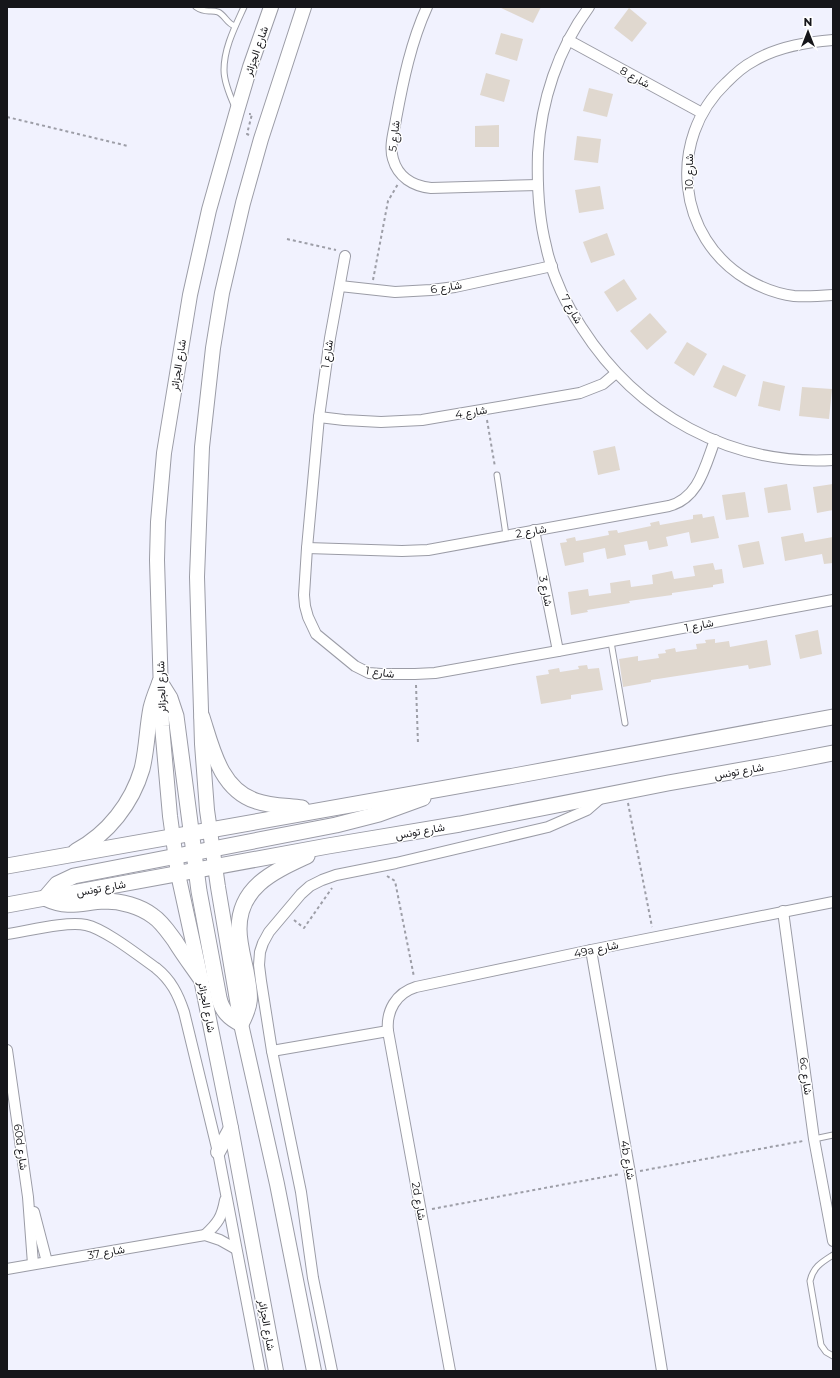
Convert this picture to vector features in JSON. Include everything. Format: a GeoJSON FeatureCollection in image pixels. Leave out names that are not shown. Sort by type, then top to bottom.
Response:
{"type":"FeatureCollection","features":[{"type":"Feature","properties":{"kind":"main road","name":"شارع الجزائر"},"geometry":{"type":"LineString","coordinates":[[272,7],[250,67],[237,111],[209,210],[190,295],[164,453],[158,514],[157,560],[162,726],[178,874],[231,1128],[276,1371]]}},
{"type":"Feature","properties":{"kind":"main road"},"geometry":{"type":"LineString","coordinates":[[304,7],[261,139],[243,203],[222,293],[212,348],[207,398],[200,484],[197,570],[202,744],[212,850],[241,1024],[277,1184],[314,1371]]}},
{"type":"Feature","properties":{"kind":"main road"},"geometry":{"type":"LineString","coordinates":[[160,682],[170,698],[176,716],[196,871],[221,1006],[226,1013],[241,1024]]}},
{"type":"Feature","properties":{"kind":"main road"},"geometry":{"type":"LineString","coordinates":[[69,855],[82,848],[106,829],[116,818],[132,794],[142,768],[151,707],[160,682]]}},
{"type":"Feature","properties":{"kind":"main road"},"geometry":{"type":"LineString","coordinates":[[202,716],[221,770],[228,781],[237,790],[254,801],[317,810]]}},
{"type":"Feature","properties":{"kind":"main road"},"geometry":{"type":"LineString","coordinates":[[7,866],[833,717]]}},
{"type":"Feature","properties":{"kind":"main road","name":"شارع تونس"},"geometry":{"type":"LineString","coordinates":[[7,905],[215,868],[328,846],[460,824],[626,791],[833,753]]}},
{"type":"Feature","properties":{"kind":"main road"},"geometry":{"type":"LineString","coordinates":[[201,979],[165,928],[154,916],[143,910],[118,902],[104,901],[71,905],[53,902],[45,898],[58,884],[74,876],[194,854],[358,820],[402,806],[448,787]]}},
{"type":"Feature","properties":{"kind":"main road"},"geometry":{"type":"LineString","coordinates":[[241,1024],[248,1011],[250,999],[239,929],[240,918],[247,898],[267,876],[328,846]]}},
{"type":"Feature","properties":{"kind":"main road"},"geometry":{"type":"LineString","coordinates":[[218,1152],[231,1128]]}},
{"type":"Feature","properties":{"kind":"street","name":"شارع 5"},"geometry":{"type":"LineString","coordinates":[[404,178],[395,166],[392,158],[392,142],[406,68],[427,7]]}},
{"type":"Feature","properties":{"kind":"street","name":"شارع 7"},"geometry":{"type":"LineString","coordinates":[[589,7],[568,40],[552,77],[546,98],[539,140],[538,185],[542,227],[552,266],[559,285],[578,322],[597,350],[616,372],[650,404],[687,428],[715,440],[755,453],[810,462],[833,460]]}},
{"type":"Feature","properties":{"kind":"street","name":"شارع 8"},"geometry":{"type":"LineString","coordinates":[[568,40],[702,113]]}},
{"type":"Feature","properties":{"kind":"street","name":"شارع 10"},"geometry":{"type":"LineString","coordinates":[[833,40],[790,46],[752,61],[742,68],[720,89],[702,113],[694,130],[689,148],[687,166],[687,184],[690,202],[696,219],[704,236],[727,264],[742,276],[775,292],[805,297],[833,295]]}},
{"type":"Feature","properties":{"kind":"street"},"geometry":{"type":"LineString","coordinates":[[404,178],[417,185],[431,188],[538,185]]}},
{"type":"Feature","properties":{"kind":"street","name":"شارع 1"},"geometry":{"type":"LineString","coordinates":[[346,256],[326,362],[319,417],[307,548],[304,600],[308,617],[316,634],[349,662],[361,670],[381,674],[415,674],[435,672],[558,652],[833,600]]}},
{"type":"Feature","properties":{"kind":"street","name":"شارع 6"},"geometry":{"type":"LineString","coordinates":[[340,286],[394,292],[431,290],[455,287],[552,266]]}},
{"type":"Feature","properties":{"kind":"street","name":"شارع 4"},"geometry":{"type":"LineString","coordinates":[[319,417],[361,422],[402,422],[422,420],[588,391],[603,384],[616,372]]}},
{"type":"Feature","properties":{"kind":"street","name":"شارع 2"},"geometry":{"type":"LineString","coordinates":[[307,548],[414,551],[442,548],[676,504],[689,496],[695,489],[715,440]]}},
{"type":"Feature","properties":{"kind":"street","name":"شارع 3"},"geometry":{"type":"LineString","coordinates":[[534,530],[558,652]]}},
{"type":"Feature","properties":{"kind":"street"},"geometry":{"type":"LineString","coordinates":[[332,1371],[314,1278],[301,1192],[272,1050],[261,981],[259,965],[260,952],[269,932],[301,894],[310,886],[336,875],[396,863],[548,826],[566,820],[587,810],[605,795]]}},
{"type":"Feature","properties":{"kind":"street","name":"49a شارع"},"geometry":{"type":"LineString","coordinates":[[388,1031],[388,1019],[392,1005],[400,995],[416,987],[591,950],[833,902]]}},
{"type":"Feature","properties":{"kind":"street","name":"6c شارع"},"geometry":{"type":"LineString","coordinates":[[783,911],[814,1139],[833,1241]]}},
{"type":"Feature","properties":{"kind":"street"},"geometry":{"type":"LineString","coordinates":[[7,934],[70,924],[86,925],[104,932],[164,974],[176,990],[218,1152],[260,1371]]}},
{"type":"Feature","properties":{"kind":"street","name":"4b شارع"},"geometry":{"type":"LineString","coordinates":[[591,950],[630,1173],[662,1371]]}},
{"type":"Feature","properties":{"kind":"street"},"geometry":{"type":"LineString","coordinates":[[272,1050],[388,1031]]}},
{"type":"Feature","properties":{"kind":"street","name":"2d شارع"},"geometry":{"type":"LineString","coordinates":[[388,1031],[450,1371]]}},
{"type":"Feature","properties":{"kind":"street","name":"60d شارع"},"geometry":{"type":"LineString","coordinates":[[7,1050],[28,1197],[33,1264]]}},
{"type":"Feature","properties":{"kind":"street"},"geometry":{"type":"LineString","coordinates":[[226,1195],[221,1216],[205,1235],[220,1240],[236,1249]]}},
{"type":"Feature","properties":{"kind":"street","name":"60d شارع"},"geometry":{"type":"LineString","coordinates":[[28,1197],[47,1262]]}},
{"type":"Feature","properties":{"kind":"street","name":"شارع 37"},"geometry":{"type":"LineString","coordinates":[[7,1269],[205,1235]]}},
{"type":"Feature","properties":{"kind":"lane"},"geometry":{"type":"LineString","coordinates":[[196,7],[202,11],[219,10],[232,25],[235,26]]}},
{"type":"Feature","properties":{"kind":"lane"},"geometry":{"type":"LineString","coordinates":[[237,111],[229,94],[224,71],[226,50],[244,7]]}},
{"type":"Feature","properties":{"kind":"lane"},"geometry":{"type":"LineString","coordinates":[[497,475],[506,536]]}},
{"type":"Feature","properties":{"kind":"lane"},"geometry":{"type":"LineString","coordinates":[[611,642],[625,723]]}},
{"type":"Feature","properties":{"kind":"lane"},"geometry":{"type":"LineString","coordinates":[[814,1139],[833,1135]]}},
{"type":"Feature","properties":{"kind":"lane"},"geometry":{"type":"LineString","coordinates":[[833,1255],[817,1266],[811,1276],[810,1286],[821,1345],[826,1352],[833,1356]]}},
{"type":"Feature","properties":{"kind":"path"},"geometry":{"type":"LineString","coordinates":[[237,111],[252,114],[247,134],[261,139]]}},
{"type":"Feature","properties":{"kind":"path"},"geometry":{"type":"LineString","coordinates":[[7,117],[128,146]]}},
{"type":"Feature","properties":{"kind":"path"},"geometry":{"type":"LineString","coordinates":[[371,289],[388,201],[392,192],[404,178]]}},
{"type":"Feature","properties":{"kind":"path"},"geometry":{"type":"LineString","coordinates":[[286,239],[337,250],[346,256]]}},
{"type":"Feature","properties":{"kind":"path"},"geometry":{"type":"LineString","coordinates":[[485,410],[496,468]]}},
{"type":"Feature","properties":{"kind":"path"},"geometry":{"type":"LineString","coordinates":[[415,674],[418,744]]}},
{"type":"Feature","properties":{"kind":"path"},"geometry":{"type":"LineString","coordinates":[[626,791],[654,938]]}},
{"type":"Feature","properties":{"kind":"path"},"geometry":{"type":"LineString","coordinates":[[380,878],[388,876],[394,881],[416,987]]}},
{"type":"Feature","properties":{"kind":"path"},"geometry":{"type":"LineString","coordinates":[[284,914],[304,928],[333,886]]}},
{"type":"Feature","properties":{"kind":"path"},"geometry":{"type":"LineString","coordinates":[[421,1211],[814,1139]]}},
{"type":"Feature","properties":{"kind":"building"},"geometry":{"type":"Polygon","coordinates":[[[499,7],[541,7],[533,23],[499,7]]]}},
{"type":"Feature","properties":{"kind":"building"},"geometry":{"type":"Polygon","coordinates":[[[629,8],[647,23],[632,42],[614,28],[629,8]]]}},
{"type":"Feature","properties":{"kind":"building"},"geometry":{"type":"Polygon","coordinates":[[[501,33],[523,39],[517,61],[495,54],[501,33]]]}},
{"type":"Feature","properties":{"kind":"building"},"geometry":{"type":"Polygon","coordinates":[[[486,73],[510,80],[504,102],[480,95],[486,73]]]}},
{"type":"Feature","properties":{"kind":"building"},"geometry":{"type":"Polygon","coordinates":[[[589,88],[613,94],[607,117],[583,111],[589,88]]]}},
{"type":"Feature","properties":{"kind":"building"},"geometry":{"type":"Polygon","coordinates":[[[499,125],[499,147],[475,147],[475,126],[499,125]]]}},
{"type":"Feature","properties":{"kind":"building"},"geometry":{"type":"Polygon","coordinates":[[[577,136],[601,139],[598,163],[574,160],[577,136]]]}},
{"type":"Feature","properties":{"kind":"building"},"geometry":{"type":"Polygon","coordinates":[[[600,186],[604,209],[579,213],[575,190],[600,186]]]}},
{"type":"Feature","properties":{"kind":"building"},"geometry":{"type":"Polygon","coordinates":[[[607,233],[615,255],[591,263],[583,242],[607,233]]]}},
{"type":"Feature","properties":{"kind":"building"},"geometry":{"type":"Polygon","coordinates":[[[624,279],[637,299],[617,312],[604,292],[624,279]]]}},
{"type":"Feature","properties":{"kind":"building"},"geometry":{"type":"Polygon","coordinates":[[[650,313],[667,332],[647,350],[630,331],[650,313]]]}},
{"type":"Feature","properties":{"kind":"building"},"geometry":{"type":"Polygon","coordinates":[[[687,342],[707,354],[694,376],[674,363],[687,342]]]}},
{"type":"Feature","properties":{"kind":"building"},"geometry":{"type":"Polygon","coordinates":[[[723,365],[746,375],[736,397],[713,387],[723,365]]]}},
{"type":"Feature","properties":{"kind":"building"},"geometry":{"type":"Polygon","coordinates":[[[763,381],[785,386],[780,411],[758,406],[763,381]]]}},
{"type":"Feature","properties":{"kind":"building"},"geometry":{"type":"Polygon","coordinates":[[[802,387],[832,389],[829,419],[799,416],[802,387]]]}},
{"type":"Feature","properties":{"kind":"building"},"geometry":{"type":"Polygon","coordinates":[[[615,446],[620,470],[598,475],[593,451],[615,446]]]}},
{"type":"Feature","properties":{"kind":"building"},"geometry":{"type":"Polygon","coordinates":[[[787,484],[791,510],[768,513],[764,488],[787,484]]]}},
{"type":"Feature","properties":{"kind":"building"},"geometry":{"type":"Polygon","coordinates":[[[833,484],[833,510],[817,513],[813,487],[833,484]]]}},
{"type":"Feature","properties":{"kind":"building"},"geometry":{"type":"Polygon","coordinates":[[[745,492],[749,517],[726,520],[722,495],[745,492]]]}},
{"type":"Feature","properties":{"kind":"building"},"geometry":{"type":"Polygon","coordinates":[[[702,514],[703,518],[714,516],[719,538],[691,543],[689,532],[666,537],[668,546],[649,550],[647,541],[624,545],[626,555],[607,559],[605,548],[583,553],[584,562],[565,566],[560,543],[567,542],[566,539],[575,537],[576,541],[588,539],[609,535],[608,531],[617,530],[618,533],[651,526],[650,523],[659,521],[660,525],[693,519],[693,515],[702,514]]]}},
{"type":"Feature","properties":{"kind":"building"},"geometry":{"type":"Polygon","coordinates":[[[803,533],[805,542],[833,537],[833,563],[824,564],[822,554],[785,561],[781,537],[803,533]]]}},
{"type":"Feature","properties":{"kind":"building"},"geometry":{"type":"Polygon","coordinates":[[[759,541],[764,564],[743,568],[738,545],[759,541]]]}},
{"type":"Feature","properties":{"kind":"building"},"geometry":{"type":"Polygon","coordinates":[[[713,563],[715,570],[722,569],[724,583],[713,585],[713,587],[672,593],[672,595],[629,601],[630,603],[587,610],[588,612],[571,615],[568,592],[588,589],[589,596],[611,593],[610,583],[630,580],[631,587],[653,584],[652,575],[672,571],[674,579],[695,576],[693,566],[713,563]]]}},
{"type":"Feature","properties":{"kind":"building"},"geometry":{"type":"Polygon","coordinates":[[[818,630],[822,654],[800,659],[795,635],[818,630]]]}},
{"type":"Feature","properties":{"kind":"building"},"geometry":{"type":"Polygon","coordinates":[[[715,639],[715,643],[729,641],[730,647],[767,640],[771,665],[749,669],[748,665],[651,680],[651,682],[623,687],[619,659],[638,656],[638,661],[659,658],[658,654],[666,653],[665,650],[675,648],[676,652],[697,649],[696,644],[706,643],[705,640],[715,639]]]}},
{"type":"Feature","properties":{"kind":"building"},"geometry":{"type":"Polygon","coordinates":[[[587,665],[588,669],[599,668],[603,690],[571,695],[571,699],[541,704],[536,676],[549,674],[548,670],[559,668],[560,672],[579,669],[578,666],[587,665]]]}}]}
